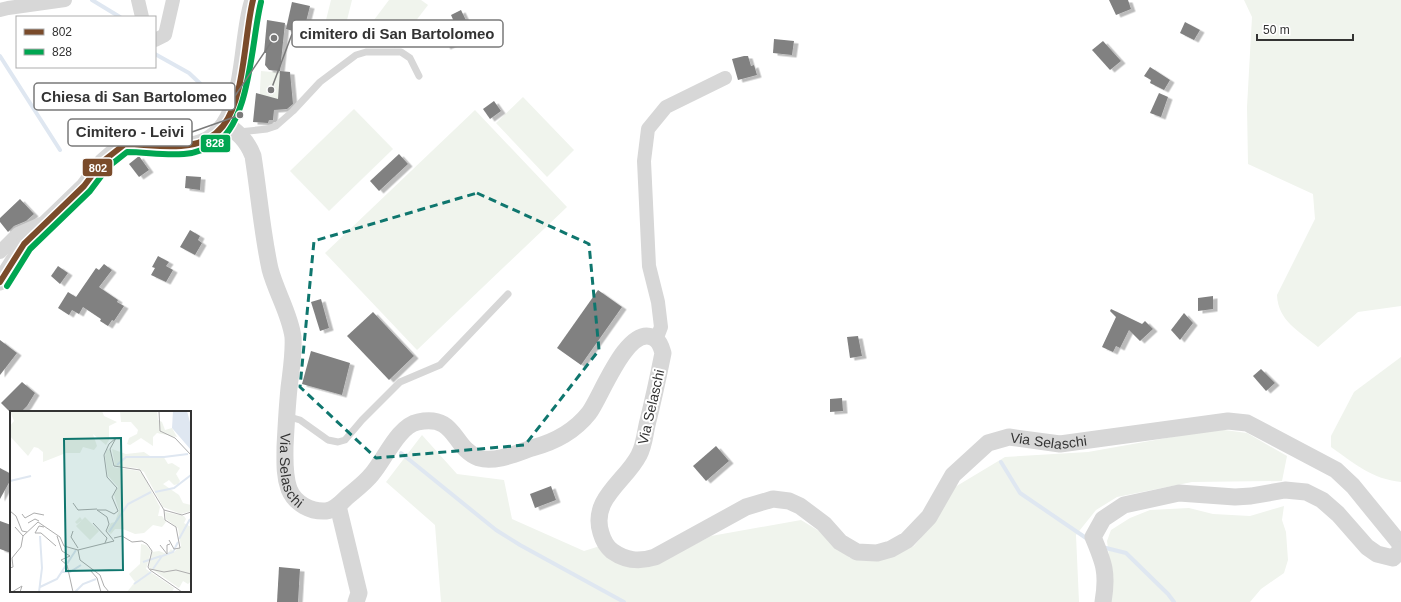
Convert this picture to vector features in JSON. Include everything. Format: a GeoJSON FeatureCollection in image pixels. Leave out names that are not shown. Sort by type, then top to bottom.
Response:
{"type":"FeatureCollection","features":[{"type":"Feature","properties":{"kind":"street"},"geometry":{"type":"LineString","coordinates":[[0,10],[65,0]]}},
{"type":"Feature","properties":{"kind":"street"},"geometry":{"type":"LineString","coordinates":[[138,0],[142,16]]}},
{"type":"Feature","properties":{"kind":"street"},"geometry":{"type":"LineString","coordinates":[[156,40],[165,35],[173,0]]}},
{"type":"Feature","properties":{"kind":"street"},"geometry":{"type":"LineString","coordinates":[[0,282],[24,244],[84,186],[102,162],[117,149],[125,144],[190,145],[231,128],[253,0]]}},
{"type":"Feature","properties":{"kind":"street"},"geometry":{"type":"LineString","coordinates":[[656,340],[661,326],[658,302],[649,266],[644,161],[648,128],[666,107],[725,78]]}},
{"type":"Feature","properties":{"kind":"street","name":"Via Selaschi"},"geometry":{"type":"LineString","coordinates":[[231,128],[250,146],[253,156],[271,270],[292,336],[293,354],[286,416],[285,471],[289,489],[300,504],[312,510],[328,511],[338,506],[372,474],[404,429],[415,422],[429,420],[441,422],[448,426],[467,450],[479,458],[492,460],[548,444],[566,435],[590,412],[607,379],[633,340],[643,335],[649,336],[656,340],[662,348],[663,353],[640,455],[603,503],[599,515],[599,527],[606,544],[619,556],[631,560],[643,561],[655,557],[746,507],[773,499],[789,501],[800,506],[824,524],[840,542],[857,552],[877,553],[891,549],[907,540],[929,517],[954,475],[988,443],[1009,437],[1060,444],[1228,421],[1247,423],[1264,430],[1336,470],[1353,486],[1401,545]]}},
{"type":"Feature","properties":{"kind":"street"},"geometry":{"type":"LineString","coordinates":[[0,252],[18,234],[47,222]]}},
{"type":"Feature","properties":{"kind":"street"},"geometry":{"type":"LineString","coordinates":[[1103,602],[1106,582],[1104,564],[1093,537],[1103,519],[1124,505],[1179,493],[1235,497],[1251,496],[1285,490],[1306,492],[1322,500],[1338,514],[1367,547],[1377,554],[1393,558],[1401,550]]}},
{"type":"Feature","properties":{"kind":"street"},"geometry":{"type":"LineString","coordinates":[[338,506],[359,593],[356,602]]}},
{"type":"Feature","properties":{"kind":"lane"},"geometry":{"type":"LineString","coordinates":[[231,128],[267,129],[276,126],[320,82],[356,55],[366,52],[401,52],[410,58],[420,76]]}},
{"type":"Feature","properties":{"kind":"lane"},"geometry":{"type":"LineString","coordinates":[[286,416],[300,420],[328,440],[338,442],[345,440],[400,382],[440,364],[508,294]]}},
{"type":"Feature","properties":{"kind":"highlighted area"},"geometry":{"type":"Polygon","coordinates":[[[477,193],[589,244],[599,350],[525,445],[376,458],[300,387],[314,241],[477,193]]]}},
{"type":"Feature","properties":{"kind":"shaded area"},"geometry":{"type":"Polygon","coordinates":[[[331,0],[352,0],[340,48],[320,44],[331,0]]]}},
{"type":"Feature","properties":{"kind":"shaded area"},"geometry":{"type":"Polygon","coordinates":[[[389,0],[421,0],[428,5],[395,48],[368,28],[389,0]]]}},
{"type":"Feature","properties":{"kind":"shaded area"},"geometry":{"type":"Polygon","coordinates":[[[1244,0],[1401,0],[1401,306],[1358,312],[1318,347],[1285,319],[1278,304],[1277,295],[1315,219],[1313,194],[1248,164],[1247,107],[1252,17],[1244,0]]]}},
{"type":"Feature","properties":{"kind":"shaded area"},"geometry":{"type":"Polygon","coordinates":[[[261,71],[284,73],[282,108],[259,107],[261,71]]]}},
{"type":"Feature","properties":{"kind":"shaded area"},"geometry":{"type":"Polygon","coordinates":[[[523,97],[574,150],[547,177],[496,123],[523,97]]]}},
{"type":"Feature","properties":{"kind":"shaded area"},"geometry":{"type":"Polygon","coordinates":[[[354,109],[393,149],[329,211],[290,171],[354,109]]]}},
{"type":"Feature","properties":{"kind":"shaded area"},"geometry":{"type":"Polygon","coordinates":[[[475,110],[567,207],[417,350],[325,253],[475,110]]]}},
{"type":"Feature","properties":{"kind":"shaded area"},"geometry":{"type":"Polygon","coordinates":[[[1401,357],[1401,482],[1381,478],[1356,465],[1331,447],[1331,436],[1354,392],[1401,357]]]}},
{"type":"Feature","properties":{"kind":"shaded area"},"geometry":{"type":"Polygon","coordinates":[[[1217,429],[1247,433],[1287,456],[1282,481],[1192,482],[1117,497],[1096,510],[1076,535],[1079,602],[441,602],[435,525],[386,482],[422,435],[457,474],[504,480],[512,519],[584,551],[600,546],[617,559],[684,550],[711,536],[801,520],[819,531],[850,558],[883,559],[914,546],[933,523],[950,490],[1005,457],[1088,452],[1217,429]]]}},
{"type":"Feature","properties":{"kind":"shaded area"},"geometry":{"type":"Polygon","coordinates":[[[1284,506],[1282,520],[1286,532],[1288,560],[1284,573],[1261,589],[1250,602],[1111,602],[1112,578],[1107,541],[1111,530],[1130,518],[1150,510],[1189,508],[1213,514],[1250,516],[1284,506]]]}},
{"type":"Feature","properties":{"kind":"building"},"geometry":{"type":"Polygon","coordinates":[[[1109,0],[1128,0],[1131,9],[1116,15],[1109,0]]]}},
{"type":"Feature","properties":{"kind":"building"},"geometry":{"type":"Polygon","coordinates":[[[292,2],[310,6],[303,34],[286,29],[292,2]]]}},
{"type":"Feature","properties":{"kind":"building"},"geometry":{"type":"Polygon","coordinates":[[[461,10],[473,35],[446,47],[439,31],[455,24],[451,15],[461,10]]]}},
{"type":"Feature","properties":{"kind":"building"},"geometry":{"type":"Polygon","coordinates":[[[267,20],[285,23],[280,71],[269,70],[265,65],[266,53],[264,53],[267,20]]]}},
{"type":"Feature","properties":{"kind":"building"},"geometry":{"type":"Polygon","coordinates":[[[1185,22],[1200,30],[1194,40],[1180,33],[1185,22]]]}},
{"type":"Feature","properties":{"kind":"building"},"geometry":{"type":"Polygon","coordinates":[[[774,39],[794,41],[792,55],[773,53],[774,39]]]}},
{"type":"Feature","properties":{"kind":"building"},"geometry":{"type":"Polygon","coordinates":[[[1103,41],[1121,61],[1110,70],[1092,50],[1103,41]]]}},
{"type":"Feature","properties":{"kind":"building"},"geometry":{"type":"Polygon","coordinates":[[[748,56],[751,66],[754,65],[757,75],[738,80],[732,59],[748,56]]]}},
{"type":"Feature","properties":{"kind":"building"},"geometry":{"type":"Polygon","coordinates":[[[1150,67],[1170,80],[1164,90],[1150,83],[1151,80],[1144,76],[1150,67]]]}},
{"type":"Feature","properties":{"kind":"building"},"geometry":{"type":"Polygon","coordinates":[[[280,71],[290,72],[293,104],[287,109],[274,110],[273,120],[269,120],[268,123],[253,122],[256,93],[278,99],[280,71]]]}},
{"type":"Feature","properties":{"kind":"building"},"geometry":{"type":"Polygon","coordinates":[[[1159,93],[1168,97],[1161,117],[1150,113],[1159,93]]]}},
{"type":"Feature","properties":{"kind":"building"},"geometry":{"type":"Polygon","coordinates":[[[494,101],[501,111],[490,119],[483,109],[494,101]]]}},
{"type":"Feature","properties":{"kind":"building"},"geometry":{"type":"Polygon","coordinates":[[[399,154],[408,164],[379,191],[370,181],[399,154]]]}},
{"type":"Feature","properties":{"kind":"building"},"geometry":{"type":"Polygon","coordinates":[[[139,156],[149,170],[139,177],[129,164],[139,156]]]}},
{"type":"Feature","properties":{"kind":"building"},"geometry":{"type":"Polygon","coordinates":[[[186,176],[201,177],[200,190],[185,188],[186,176]]]}},
{"type":"Feature","properties":{"kind":"building"},"geometry":{"type":"Polygon","coordinates":[[[20,199],[34,214],[26,221],[14,226],[8,232],[0,222],[0,218],[20,199]]]}},
{"type":"Feature","properties":{"kind":"building"},"geometry":{"type":"Polygon","coordinates":[[[190,230],[200,236],[198,240],[202,243],[195,255],[180,247],[190,230]]]}},
{"type":"Feature","properties":{"kind":"building"},"geometry":{"type":"Polygon","coordinates":[[[158,256],[169,262],[166,266],[173,270],[166,282],[151,275],[155,268],[152,267],[158,256]]]}},
{"type":"Feature","properties":{"kind":"building"},"geometry":{"type":"Polygon","coordinates":[[[104,264],[112,270],[99,287],[124,306],[114,321],[112,320],[108,326],[100,321],[101,319],[83,307],[79,314],[72,310],[69,315],[58,308],[68,292],[76,297],[96,268],[99,270],[104,264]]]}},
{"type":"Feature","properties":{"kind":"building"},"geometry":{"type":"Polygon","coordinates":[[[58,266],[68,273],[60,284],[51,276],[58,266]]]}},
{"type":"Feature","properties":{"kind":"building"},"geometry":{"type":"Polygon","coordinates":[[[598,290],[622,307],[581,365],[557,348],[598,290]]]}},
{"type":"Feature","properties":{"kind":"building"},"geometry":{"type":"Polygon","coordinates":[[[1213,296],[1213,309],[1198,311],[1198,298],[1213,296]]]}},
{"type":"Feature","properties":{"kind":"building"},"geometry":{"type":"Polygon","coordinates":[[[321,299],[329,328],[320,331],[311,302],[321,299]]]}},
{"type":"Feature","properties":{"kind":"building"},"geometry":{"type":"Polygon","coordinates":[[[1111,309],[1142,324],[1145,321],[1153,329],[1140,341],[1129,330],[1120,348],[1116,346],[1113,352],[1102,347],[1116,317],[1110,311],[1111,309]]]}},
{"type":"Feature","properties":{"kind":"building"},"geometry":{"type":"Polygon","coordinates":[[[373,312],[414,356],[389,380],[347,336],[373,312]]]}},
{"type":"Feature","properties":{"kind":"building"},"geometry":{"type":"Polygon","coordinates":[[[1184,313],[1193,323],[1180,340],[1171,330],[1184,313]]]}},
{"type":"Feature","properties":{"kind":"building"},"geometry":{"type":"Polygon","coordinates":[[[858,336],[862,356],[850,358],[847,337],[858,336]]]}},
{"type":"Feature","properties":{"kind":"building"},"geometry":{"type":"Polygon","coordinates":[[[0,340],[17,353],[0,375],[0,340]]]}},
{"type":"Feature","properties":{"kind":"building"},"geometry":{"type":"Polygon","coordinates":[[[311,351],[350,363],[342,395],[302,384],[311,351]]]}},
{"type":"Feature","properties":{"kind":"building"},"geometry":{"type":"Polygon","coordinates":[[[1261,369],[1275,383],[1266,391],[1253,376],[1261,369]]]}},
{"type":"Feature","properties":{"kind":"building"},"geometry":{"type":"Polygon","coordinates":[[[22,382],[35,393],[22,411],[10,412],[1,403],[22,382]]]}},
{"type":"Feature","properties":{"kind":"building"},"geometry":{"type":"Polygon","coordinates":[[[842,398],[843,411],[830,412],[830,399],[842,398]]]}},
{"type":"Feature","properties":{"kind":"building"},"geometry":{"type":"Polygon","coordinates":[[[716,446],[729,461],[706,481],[693,466],[716,446]]]}},
{"type":"Feature","properties":{"kind":"building"},"geometry":{"type":"Polygon","coordinates":[[[0,468],[10,473],[10,481],[0,499],[0,468]]]}},
{"type":"Feature","properties":{"kind":"building"},"geometry":{"type":"Polygon","coordinates":[[[551,486],[556,500],[535,508],[530,494],[551,486]]]}},
{"type":"Feature","properties":{"kind":"building"},"geometry":{"type":"Polygon","coordinates":[[[0,521],[10,525],[10,553],[0,549],[0,521]]]}},
{"type":"Feature","properties":{"kind":"building"},"geometry":{"type":"Polygon","coordinates":[[[279,567],[300,569],[298,602],[277,602],[279,567]]]}},
{"type":"Feature","properties":{"kind":"waterway"},"geometry":{"type":"LineString","coordinates":[[92,0],[118,16]]}},
{"type":"Feature","properties":{"kind":"waterway"},"geometry":{"type":"LineString","coordinates":[[156,55],[189,73],[226,108]]}},
{"type":"Feature","properties":{"kind":"waterway"},"geometry":{"type":"LineString","coordinates":[[0,56],[60,150]]}},
{"type":"Feature","properties":{"kind":"waterway"},"geometry":{"type":"LineString","coordinates":[[401,453],[496,530],[520,545],[624,602]]}},
{"type":"Feature","properties":{"kind":"waterway"},"geometry":{"type":"LineString","coordinates":[[1001,462],[1020,493],[1089,540]]}},
{"type":"Feature","properties":{"kind":"waterway"},"geometry":{"type":"LineString","coordinates":[[1102,547],[1126,553],[1168,594],[1174,602]]}},
{"type":"Feature","properties":{"kind":"transit line","name":"802"},"geometry":{"type":"LineString","coordinates":[[0,282],[24,244],[84,186],[102,162],[125,144],[165,146],[189,145],[208,139],[223,126],[236,100],[243,66],[253,0]]}},
{"type":"Feature","properties":{"kind":"transit line","name":"828"},"geometry":{"type":"LineString","coordinates":[[7,286],[30,249],[90,191],[108,167],[127,152],[168,154],[192,153],[212,146],[225,136],[235,121],[242,102],[261,2]]}},
{"type":"Feature","properties":{"kind":"place","name":"Chiesa di San Bartolomeo"},"geometry":{"type":"Point","coordinates":[274,38]}},
{"type":"Feature","properties":{"kind":"place","name":"cimitero di San Bartolomeo"},"geometry":{"type":"Point","coordinates":[271,90]}},
{"type":"Feature","properties":{"kind":"place","name":"Cimitero - Leivi"},"geometry":{"type":"Point","coordinates":[240,115]}}]}
